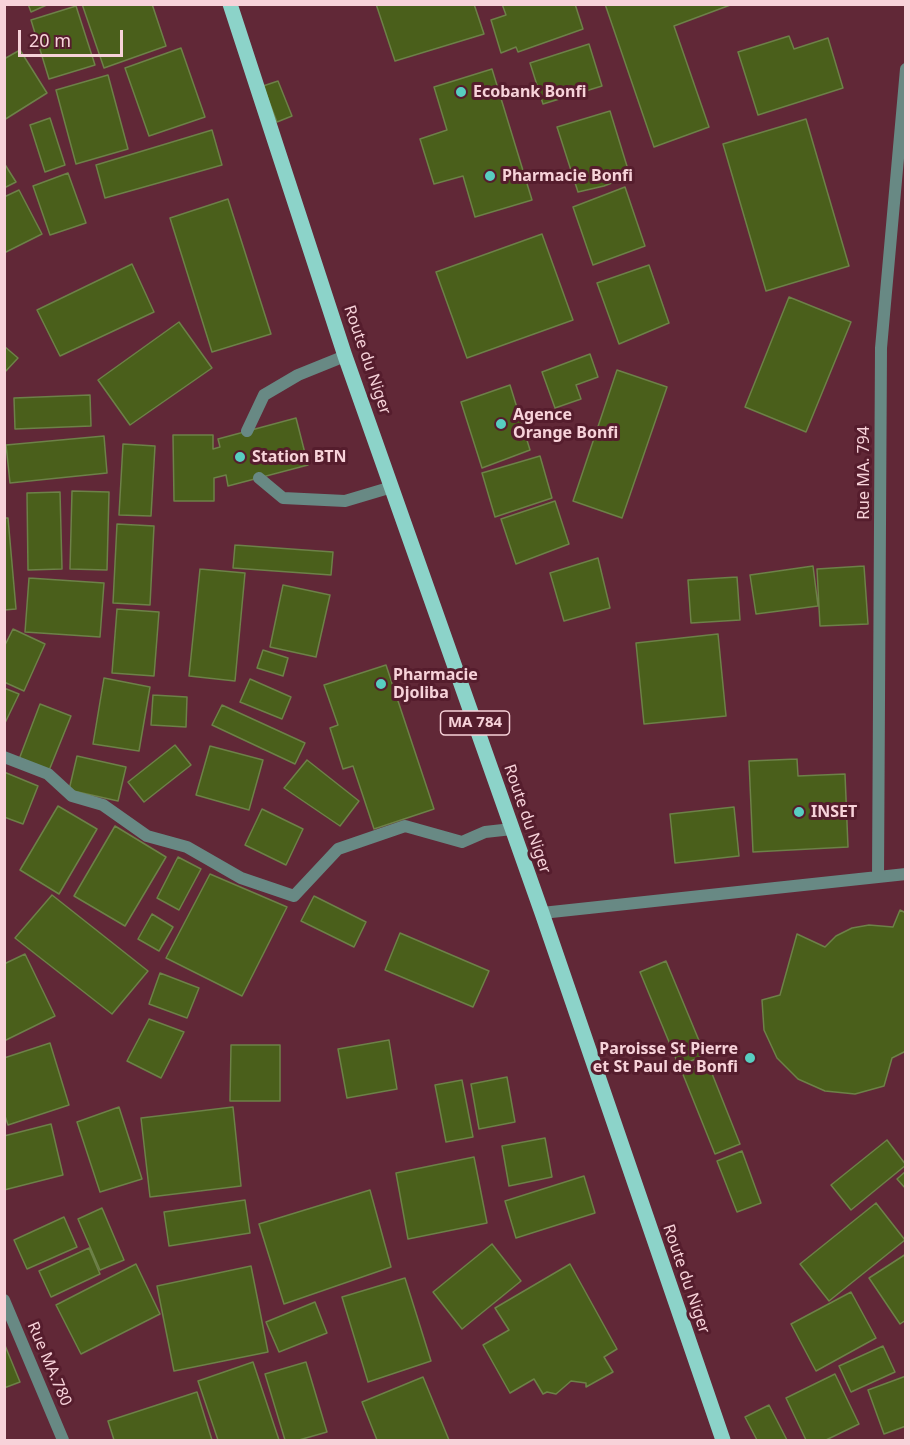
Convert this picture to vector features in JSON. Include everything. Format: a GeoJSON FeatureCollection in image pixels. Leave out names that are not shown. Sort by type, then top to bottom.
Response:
{"type":"FeatureCollection","features":[{"type":"Feature","properties":{"kind":"main road","name":"Route du Niger"},"geometry":{"type":"LineString","coordinates":[[230,4],[345,356],[542,913],[723,1440]]}},
{"type":"Feature","properties":{"kind":"street","name":"Rue MA. 794"},"geometry":{"type":"LineString","coordinates":[[878,877],[881,348],[906,69]]}},
{"type":"Feature","properties":{"kind":"street"},"geometry":{"type":"LineString","coordinates":[[247,431],[264,395],[298,375],[345,356]]}},
{"type":"Feature","properties":{"kind":"street"},"geometry":{"type":"LineString","coordinates":[[259,478],[283,498],[345,501],[392,488]]}},
{"type":"Feature","properties":{"kind":"street"},"geometry":{"type":"LineString","coordinates":[[4,757],[48,774],[72,796],[103,805],[147,836],[187,848],[241,878],[294,896],[338,849],[405,826],[462,842],[485,832],[512,829]]}},
{"type":"Feature","properties":{"kind":"street"},"geometry":{"type":"LineString","coordinates":[[542,913],[906,874]]}},
{"type":"Feature","properties":{"kind":"street","name":"Rue MA.780"},"geometry":{"type":"LineString","coordinates":[[4,1300],[63,1440]]}},
{"type":"Feature","properties":{"kind":"building"},"geometry":{"type":"Polygon","coordinates":[[[28,4],[49,4],[31,12],[28,4]]]}},
{"type":"Feature","properties":{"kind":"building"},"geometry":{"type":"Polygon","coordinates":[[[82,4],[152,4],[166,46],[104,68],[82,4]]]}},
{"type":"Feature","properties":{"kind":"building"},"geometry":{"type":"Polygon","coordinates":[[[376,4],[474,4],[484,34],[395,61],[376,4]]]}},
{"type":"Feature","properties":{"kind":"building"},"geometry":{"type":"Polygon","coordinates":[[[502,4],[575,4],[583,29],[518,52],[516,47],[501,53],[491,20],[506,15],[502,4]]]}},
{"type":"Feature","properties":{"kind":"building"},"geometry":{"type":"Polygon","coordinates":[[[605,4],[733,4],[674,26],[709,127],[654,147],[605,4]]]}},
{"type":"Feature","properties":{"kind":"building"},"geometry":{"type":"Polygon","coordinates":[[[76,6],[95,65],[49,79],[31,20],[76,6]]]}},
{"type":"Feature","properties":{"kind":"building"},"geometry":{"type":"Polygon","coordinates":[[[789,36],[794,49],[828,38],[843,88],[758,115],[738,52],[789,36]]]}},
{"type":"Feature","properties":{"kind":"building"},"geometry":{"type":"Polygon","coordinates":[[[589,44],[602,86],[543,104],[530,63],[589,44]]]}},
{"type":"Feature","properties":{"kind":"building"},"geometry":{"type":"Polygon","coordinates":[[[181,48],[205,117],[149,136],[125,68],[181,48]]]}},
{"type":"Feature","properties":{"kind":"building"},"geometry":{"type":"Polygon","coordinates":[[[20,50],[47,93],[4,120],[4,59],[20,50]]]}},
{"type":"Feature","properties":{"kind":"building"},"geometry":{"type":"Polygon","coordinates":[[[492,69],[532,200],[475,217],[463,176],[434,184],[420,139],[447,130],[434,87],[492,69]]]}},
{"type":"Feature","properties":{"kind":"building"},"geometry":{"type":"Polygon","coordinates":[[[108,75],[128,149],[76,164],[56,90],[108,75]]]}},
{"type":"Feature","properties":{"kind":"building"},"geometry":{"type":"Polygon","coordinates":[[[278,81],[292,116],[277,122],[263,86],[278,81]]]}},
{"type":"Feature","properties":{"kind":"building"},"geometry":{"type":"Polygon","coordinates":[[[610,111],[630,176],[604,186],[578,192],[557,127],[610,111]]]}},
{"type":"Feature","properties":{"kind":"building"},"geometry":{"type":"Polygon","coordinates":[[[50,118],[65,165],[45,172],[30,125],[50,118]]]}},
{"type":"Feature","properties":{"kind":"building"},"geometry":{"type":"Polygon","coordinates":[[[806,119],[849,266],[766,291],[723,144],[806,119]]]}},
{"type":"Feature","properties":{"kind":"building"},"geometry":{"type":"Polygon","coordinates":[[[212,130],[222,165],[105,198],[96,165],[212,130]]]}},
{"type":"Feature","properties":{"kind":"building"},"geometry":{"type":"Polygon","coordinates":[[[4,163],[16,182],[4,188],[4,163]]]}},
{"type":"Feature","properties":{"kind":"building"},"geometry":{"type":"Polygon","coordinates":[[[68,173],[86,223],[50,235],[33,186],[68,173]]]}},
{"type":"Feature","properties":{"kind":"building"},"geometry":{"type":"Polygon","coordinates":[[[625,187],[645,246],[593,265],[573,207],[625,187]]]}},
{"type":"Feature","properties":{"kind":"building"},"geometry":{"type":"Polygon","coordinates":[[[19,190],[42,234],[4,253],[4,197],[19,190]]]}},
{"type":"Feature","properties":{"kind":"building"},"geometry":{"type":"Polygon","coordinates":[[[228,199],[271,334],[212,352],[170,218],[228,199]]]}},
{"type":"Feature","properties":{"kind":"building"},"geometry":{"type":"Polygon","coordinates":[[[542,234],[573,320],[467,358],[436,272],[542,234]]]}},
{"type":"Feature","properties":{"kind":"building"},"geometry":{"type":"Polygon","coordinates":[[[132,264],[154,312],[60,356],[37,310],[132,264]]]}},
{"type":"Feature","properties":{"kind":"building"},"geometry":{"type":"Polygon","coordinates":[[[649,265],[669,323],[619,344],[597,283],[649,265]]]}},
{"type":"Feature","properties":{"kind":"building"},"geometry":{"type":"Polygon","coordinates":[[[789,297],[851,322],[806,432],[745,407],[789,297]]]}},
{"type":"Feature","properties":{"kind":"building"},"geometry":{"type":"Polygon","coordinates":[[[179,322],[212,368],[130,425],[98,380],[179,322]]]}},
{"type":"Feature","properties":{"kind":"building"},"geometry":{"type":"Polygon","coordinates":[[[4,346],[18,358],[4,373],[4,346]]]}},
{"type":"Feature","properties":{"kind":"building"},"geometry":{"type":"Polygon","coordinates":[[[590,354],[598,377],[576,385],[581,399],[555,408],[542,372],[590,354]]]}},
{"type":"Feature","properties":{"kind":"building"},"geometry":{"type":"Polygon","coordinates":[[[617,370],[667,387],[622,518],[573,501],[617,370]]]}},
{"type":"Feature","properties":{"kind":"building"},"geometry":{"type":"Polygon","coordinates":[[[510,385],[530,450],[482,468],[461,402],[510,385]]]}},
{"type":"Feature","properties":{"kind":"building"},"geometry":{"type":"Polygon","coordinates":[[[90,395],[91,426],[15,429],[14,398],[90,395]]]}},
{"type":"Feature","properties":{"kind":"building","name":"Station BTN"},"geometry":{"type":"Polygon","coordinates":[[[296,418],[308,465],[228,486],[226,475],[214,478],[214,501],[174,501],[173,435],[213,435],[213,449],[220,447],[218,439],[296,418]]]}},
{"type":"Feature","properties":{"kind":"building"},"geometry":{"type":"Polygon","coordinates":[[[104,436],[107,473],[10,483],[6,445],[104,436]]]}},
{"type":"Feature","properties":{"kind":"building"},"geometry":{"type":"Polygon","coordinates":[[[123,444],[155,446],[151,516],[119,515],[123,444]]]}},
{"type":"Feature","properties":{"kind":"building"},"geometry":{"type":"Polygon","coordinates":[[[540,456],[552,498],[495,517],[482,473],[540,456]]]}},
{"type":"Feature","properties":{"kind":"building"},"geometry":{"type":"Polygon","coordinates":[[[72,491],[109,492],[107,570],[70,569],[72,491]]]}},
{"type":"Feature","properties":{"kind":"building"},"geometry":{"type":"Polygon","coordinates":[[[60,492],[62,569],[28,570],[27,493],[60,492]]]}},
{"type":"Feature","properties":{"kind":"building"},"geometry":{"type":"Polygon","coordinates":[[[555,501],[569,544],[516,564],[501,519],[555,501]]]}},
{"type":"Feature","properties":{"kind":"building"},"geometry":{"type":"Polygon","coordinates":[[[4,518],[8,518],[16,609],[4,610],[4,518]]]}},
{"type":"Feature","properties":{"kind":"building"},"geometry":{"type":"Polygon","coordinates":[[[117,524],[154,526],[150,605],[113,603],[117,524]]]}},
{"type":"Feature","properties":{"kind":"building"},"geometry":{"type":"Polygon","coordinates":[[[235,545],[333,552],[331,575],[233,568],[235,545]]]}},
{"type":"Feature","properties":{"kind":"building"},"geometry":{"type":"Polygon","coordinates":[[[598,558],[610,608],[564,621],[550,573],[598,558]]]}},
{"type":"Feature","properties":{"kind":"building"},"geometry":{"type":"Polygon","coordinates":[[[813,566],[818,606],[756,614],[750,575],[813,566]]]}},
{"type":"Feature","properties":{"kind":"building"},"geometry":{"type":"Polygon","coordinates":[[[864,566],[868,624],[820,626],[817,569],[864,566]]]}},
{"type":"Feature","properties":{"kind":"building"},"geometry":{"type":"Polygon","coordinates":[[[200,569],[245,573],[235,681],[189,676],[200,569]]]}},
{"type":"Feature","properties":{"kind":"building"},"geometry":{"type":"Polygon","coordinates":[[[737,577],[740,620],[691,623],[688,580],[737,577]]]}},
{"type":"Feature","properties":{"kind":"building"},"geometry":{"type":"Polygon","coordinates":[[[29,578],[104,583],[100,637],[25,632],[29,578]]]}},
{"type":"Feature","properties":{"kind":"building"},"geometry":{"type":"Polygon","coordinates":[[[283,585],[330,595],[316,657],[270,647],[283,585]]]}},
{"type":"Feature","properties":{"kind":"building"},"geometry":{"type":"Polygon","coordinates":[[[117,609],[159,612],[154,676],[112,673],[117,609]]]}},
{"type":"Feature","properties":{"kind":"building"},"geometry":{"type":"Polygon","coordinates":[[[13,629],[45,644],[24,691],[4,682],[4,647],[13,629]]]}},
{"type":"Feature","properties":{"kind":"building"},"geometry":{"type":"Polygon","coordinates":[[[718,634],[726,716],[644,724],[636,643],[718,634]]]}},
{"type":"Feature","properties":{"kind":"building"},"geometry":{"type":"Polygon","coordinates":[[[263,650],[288,658],[283,676],[257,668],[263,650]]]}},
{"type":"Feature","properties":{"kind":"building"},"geometry":{"type":"Polygon","coordinates":[[[386,665],[434,809],[374,829],[353,766],[343,769],[330,728],[338,725],[324,685],[386,665]]]}},
{"type":"Feature","properties":{"kind":"building"},"geometry":{"type":"Polygon","coordinates":[[[104,678],[150,687],[139,751],[93,744],[104,678]]]}},
{"type":"Feature","properties":{"kind":"building"},"geometry":{"type":"Polygon","coordinates":[[[250,679],[291,697],[282,719],[240,702],[250,679]]]}},
{"type":"Feature","properties":{"kind":"building"},"geometry":{"type":"Polygon","coordinates":[[[4,688],[19,694],[4,725],[4,688]]]}},
{"type":"Feature","properties":{"kind":"building"},"geometry":{"type":"Polygon","coordinates":[[[153,695],[187,697],[186,727],[151,725],[153,695]]]}},
{"type":"Feature","properties":{"kind":"building"},"geometry":{"type":"Polygon","coordinates":[[[40,704],[71,716],[48,773],[18,762],[40,704]]]}},
{"type":"Feature","properties":{"kind":"building"},"geometry":{"type":"Polygon","coordinates":[[[222,705],[305,743],[295,764],[212,725],[222,705]]]}},
{"type":"Feature","properties":{"kind":"building"},"geometry":{"type":"Polygon","coordinates":[[[175,745],[191,765],[144,802],[128,782],[175,745]]]}},
{"type":"Feature","properties":{"kind":"building"},"geometry":{"type":"Polygon","coordinates":[[[210,746],[263,760],[249,810],[196,795],[210,746]]]}},
{"type":"Feature","properties":{"kind":"building"},"geometry":{"type":"Polygon","coordinates":[[[77,756],[126,767],[118,801],[69,790],[77,756]]]}},
{"type":"Feature","properties":{"kind":"building","name":"INSET"},"geometry":{"type":"Polygon","coordinates":[[[797,759],[798,776],[845,774],[848,847],[753,852],[749,761],[797,759]]]}},
{"type":"Feature","properties":{"kind":"building"},"geometry":{"type":"Polygon","coordinates":[[[307,760],[359,801],[340,826],[284,788],[307,760]]]}},
{"type":"Feature","properties":{"kind":"building"},"geometry":{"type":"Polygon","coordinates":[[[4,772],[38,786],[23,824],[4,817],[4,772]]]}},
{"type":"Feature","properties":{"kind":"building"},"geometry":{"type":"Polygon","coordinates":[[[58,806],[97,829],[59,894],[20,870],[58,806]]]}},
{"type":"Feature","properties":{"kind":"building"},"geometry":{"type":"Polygon","coordinates":[[[734,807],[739,856],[675,863],[670,814],[734,807]]]}},
{"type":"Feature","properties":{"kind":"building"},"geometry":{"type":"Polygon","coordinates":[[[262,809],[303,829],[286,865],[245,845],[262,809]]]}},
{"type":"Feature","properties":{"kind":"building"},"geometry":{"type":"Polygon","coordinates":[[[115,826],[166,857],[125,926],[74,896],[115,826]]]}},
{"type":"Feature","properties":{"kind":"building"},"geometry":{"type":"Polygon","coordinates":[[[178,857],[201,869],[179,910],[157,898],[178,857]]]}},
{"type":"Feature","properties":{"kind":"building"},"geometry":{"type":"Polygon","coordinates":[[[210,874],[287,907],[242,996],[166,958],[210,874]]]}},
{"type":"Feature","properties":{"kind":"building"},"geometry":{"type":"Polygon","coordinates":[[[52,895],[148,971],[112,1014],[15,938],[52,895]]]}},
{"type":"Feature","properties":{"kind":"building"},"geometry":{"type":"Polygon","coordinates":[[[314,896],[366,922],[354,947],[301,921],[314,896]]]}},
{"type":"Feature","properties":{"kind":"building"},"geometry":{"type":"Polygon","coordinates":[[[900,910],[906,913],[906,1051],[892,1058],[884,1086],[855,1094],[825,1091],[798,1079],[777,1058],[764,1030],[762,1000],[780,995],[797,934],[825,947],[836,936],[852,928],[869,925],[893,927],[900,910]]]}},
{"type":"Feature","properties":{"kind":"building"},"geometry":{"type":"Polygon","coordinates":[[[152,914],[173,927],[159,951],[138,939],[152,914]]]}},
{"type":"Feature","properties":{"kind":"building"},"geometry":{"type":"Polygon","coordinates":[[[400,933],[489,971],[473,1007],[385,970],[400,933]]]}},
{"type":"Feature","properties":{"kind":"building"},"geometry":{"type":"Polygon","coordinates":[[[25,954],[55,1016],[4,1041],[4,964],[25,954]]]}},
{"type":"Feature","properties":{"kind":"building"},"geometry":{"type":"Polygon","coordinates":[[[666,961],[705,1055],[679,1066],[640,972],[666,961]]]}},
{"type":"Feature","properties":{"kind":"building"},"geometry":{"type":"Polygon","coordinates":[[[160,973],[199,988],[187,1018],[149,1004],[160,973]]]}},
{"type":"Feature","properties":{"kind":"building"},"geometry":{"type":"Polygon","coordinates":[[[149,1019],[184,1032],[161,1078],[127,1061],[149,1019]]]}},
{"type":"Feature","properties":{"kind":"building"},"geometry":{"type":"Polygon","coordinates":[[[389,1040],[397,1089],[347,1098],[338,1049],[389,1040]]]}},
{"type":"Feature","properties":{"kind":"building"},"geometry":{"type":"Polygon","coordinates":[[[50,1043],[69,1105],[8,1125],[4,1113],[4,1058],[50,1043]]]}},
{"type":"Feature","properties":{"kind":"building"},"geometry":{"type":"Polygon","coordinates":[[[231,1045],[280,1045],[280,1101],[230,1101],[231,1045]]]}},
{"type":"Feature","properties":{"kind":"building"},"geometry":{"type":"Polygon","coordinates":[[[707,1061],[740,1144],[715,1154],[682,1072],[707,1061]]]}},
{"type":"Feature","properties":{"kind":"building"},"geometry":{"type":"Polygon","coordinates":[[[507,1077],[515,1122],[479,1129],[471,1084],[507,1077]]]}},
{"type":"Feature","properties":{"kind":"building"},"geometry":{"type":"Polygon","coordinates":[[[462,1080],[473,1137],[446,1142],[435,1085],[462,1080]]]}},
{"type":"Feature","properties":{"kind":"building"},"geometry":{"type":"Polygon","coordinates":[[[119,1107],[142,1179],[100,1192],[77,1122],[119,1107]]]}},
{"type":"Feature","properties":{"kind":"building"},"geometry":{"type":"Polygon","coordinates":[[[233,1107],[241,1186],[150,1197],[141,1118],[233,1107]]]}},
{"type":"Feature","properties":{"kind":"building"},"geometry":{"type":"Polygon","coordinates":[[[51,1124],[63,1175],[4,1190],[4,1136],[51,1124]]]}},
{"type":"Feature","properties":{"kind":"building"},"geometry":{"type":"Polygon","coordinates":[[[545,1138],[552,1177],[509,1186],[502,1146],[545,1138]]]}},
{"type":"Feature","properties":{"kind":"building"},"geometry":{"type":"Polygon","coordinates":[[[887,1140],[906,1165],[851,1210],[831,1185],[887,1140]]]}},
{"type":"Feature","properties":{"kind":"building"},"geometry":{"type":"Polygon","coordinates":[[[742,1151],[761,1203],[737,1212],[717,1161],[742,1151]]]}},
{"type":"Feature","properties":{"kind":"building"},"geometry":{"type":"Polygon","coordinates":[[[474,1157],[487,1223],[408,1239],[396,1173],[474,1157]]]}},
{"type":"Feature","properties":{"kind":"building"},"geometry":{"type":"Polygon","coordinates":[[[906,1171],[906,1189],[897,1179],[906,1171]]]}},
{"type":"Feature","properties":{"kind":"building"},"geometry":{"type":"Polygon","coordinates":[[[584,1176],[595,1213],[516,1238],[505,1201],[584,1176]]]}},
{"type":"Feature","properties":{"kind":"building"},"geometry":{"type":"Polygon","coordinates":[[[370,1190],[391,1267],[284,1304],[259,1224],[370,1190]]]}},
{"type":"Feature","properties":{"kind":"building"},"geometry":{"type":"Polygon","coordinates":[[[245,1200],[250,1233],[169,1246],[164,1212],[245,1200]]]}},
{"type":"Feature","properties":{"kind":"building"},"geometry":{"type":"Polygon","coordinates":[[[876,1203],[905,1240],[829,1301],[800,1264],[876,1203]]]}},
{"type":"Feature","properties":{"kind":"building"},"geometry":{"type":"Polygon","coordinates":[[[102,1208],[124,1260],[100,1270],[78,1219],[102,1208]]]}},
{"type":"Feature","properties":{"kind":"building"},"geometry":{"type":"Polygon","coordinates":[[[64,1217],[77,1247],[27,1269],[14,1240],[64,1217]]]}},
{"type":"Feature","properties":{"kind":"building"},"geometry":{"type":"Polygon","coordinates":[[[492,1244],[521,1281],[462,1329],[433,1292],[492,1244]]]}},
{"type":"Feature","properties":{"kind":"building"},"geometry":{"type":"Polygon","coordinates":[[[89,1248],[100,1274],[51,1297],[39,1271],[89,1248]]]}},
{"type":"Feature","properties":{"kind":"building"},"geometry":{"type":"Polygon","coordinates":[[[906,1254],[906,1320],[900,1324],[869,1278],[906,1254]]]}},
{"type":"Feature","properties":{"kind":"building"},"geometry":{"type":"Polygon","coordinates":[[[136,1264],[160,1314],[81,1354],[56,1305],[136,1264]]]}},
{"type":"Feature","properties":{"kind":"building"},"geometry":{"type":"Polygon","coordinates":[[[570,1264],[617,1349],[604,1357],[613,1372],[586,1387],[586,1383],[571,1381],[556,1394],[547,1392],[543,1394],[534,1379],[510,1393],[483,1345],[509,1330],[495,1308],[570,1264]]]}},
{"type":"Feature","properties":{"kind":"building"},"geometry":{"type":"Polygon","coordinates":[[[251,1266],[268,1352],[174,1371],[157,1286],[251,1266]]]}},
{"type":"Feature","properties":{"kind":"building"},"geometry":{"type":"Polygon","coordinates":[[[405,1278],[431,1361],[368,1382],[342,1297],[405,1278]]]}},
{"type":"Feature","properties":{"kind":"building"},"geometry":{"type":"Polygon","coordinates":[[[851,1292],[876,1338],[816,1371],[791,1324],[851,1292]]]}},
{"type":"Feature","properties":{"kind":"building"},"geometry":{"type":"Polygon","coordinates":[[[315,1302],[327,1333],[279,1352],[266,1322],[315,1302]]]}},
{"type":"Feature","properties":{"kind":"building"},"geometry":{"type":"Polygon","coordinates":[[[4,1343],[20,1382],[4,1388],[4,1343]]]}},
{"type":"Feature","properties":{"kind":"building"},"geometry":{"type":"Polygon","coordinates":[[[883,1346],[895,1372],[851,1392],[839,1366],[883,1346]]]}},
{"type":"Feature","properties":{"kind":"building"},"geometry":{"type":"Polygon","coordinates":[[[253,1362],[279,1440],[218,1440],[198,1381],[253,1362]]]}},
{"type":"Feature","properties":{"kind":"building"},"geometry":{"type":"Polygon","coordinates":[[[306,1362],[327,1432],[299,1440],[285,1440],[265,1374],[306,1362]]]}},
{"type":"Feature","properties":{"kind":"building"},"geometry":{"type":"Polygon","coordinates":[[[835,1374],[859,1424],[826,1440],[806,1440],[786,1398],[835,1374]]]}},
{"type":"Feature","properties":{"kind":"building"},"geometry":{"type":"Polygon","coordinates":[[[906,1376],[906,1426],[884,1434],[868,1390],[906,1376]]]}},
{"type":"Feature","properties":{"kind":"building"},"geometry":{"type":"Polygon","coordinates":[[[423,1377],[449,1440],[377,1440],[362,1402],[423,1377]]]}},
{"type":"Feature","properties":{"kind":"building"},"geometry":{"type":"Polygon","coordinates":[[[197,1392],[212,1440],[114,1440],[108,1421],[197,1392]]]}},
{"type":"Feature","properties":{"kind":"building"},"geometry":{"type":"Polygon","coordinates":[[[769,1405],[787,1440],[757,1440],[745,1417],[769,1405]]]}},
{"type":"Feature","properties":{"kind":"place","name":"Ecobank Bonfi"},"geometry":{"type":"Point","coordinates":[461,92]}},
{"type":"Feature","properties":{"kind":"place","name":"Pharmacie Bonfi"},"geometry":{"type":"Point","coordinates":[490,176]}},
{"type":"Feature","properties":{"kind":"place","name":"Agence Orange Bonfi"},"geometry":{"type":"Point","coordinates":[501,424]}},
{"type":"Feature","properties":{"kind":"place","name":"Station BTN"},"geometry":{"type":"Point","coordinates":[240,457]}},
{"type":"Feature","properties":{"kind":"place","name":"Pharmacie Djoliba"},"geometry":{"type":"Point","coordinates":[381,684]}},
{"type":"Feature","properties":{"kind":"place","name":"INSET"},"geometry":{"type":"Point","coordinates":[799,812]}},
{"type":"Feature","properties":{"kind":"place","name":"Paroisse St Pierre et St Paul de Bonfi"},"geometry":{"type":"Point","coordinates":[750,1058]}}]}
